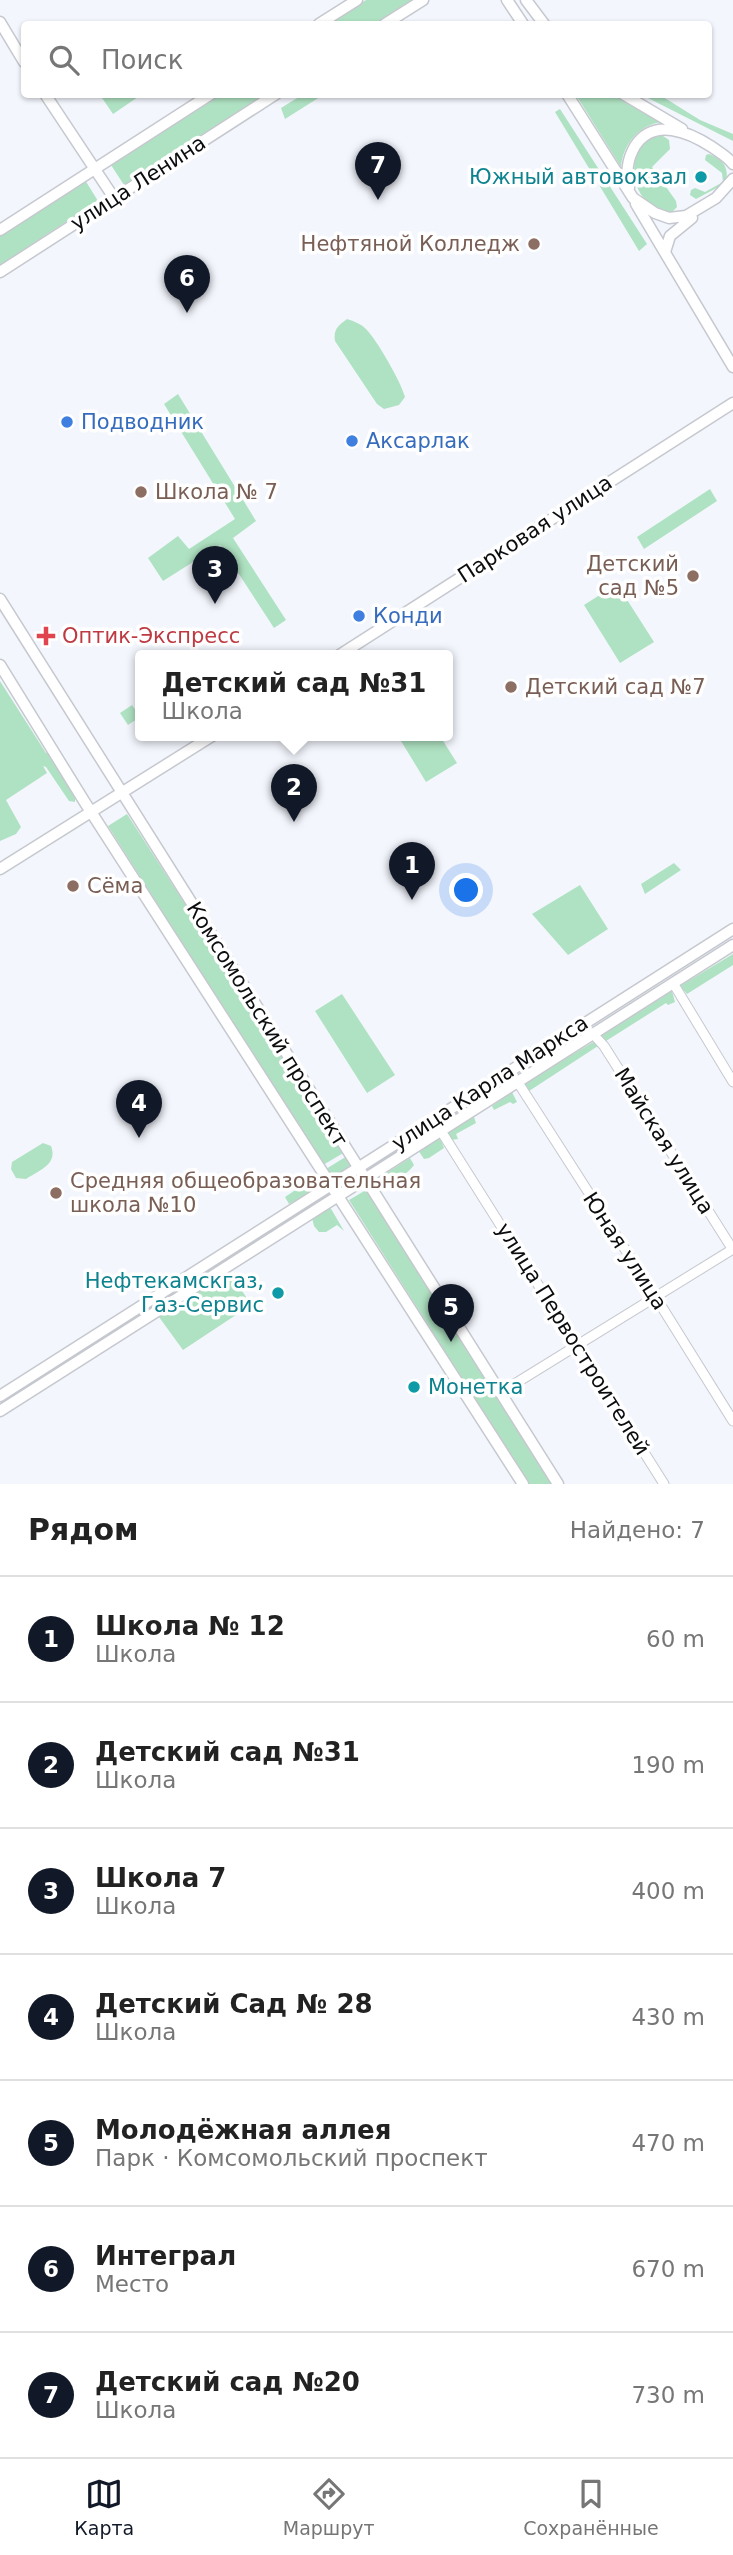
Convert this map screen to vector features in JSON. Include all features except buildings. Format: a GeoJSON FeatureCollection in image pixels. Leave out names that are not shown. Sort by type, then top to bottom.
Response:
{"type":"FeatureCollection","features":[{"type":"Feature","properties":{"kind":"main road"},"geometry":{"type":"LineString","coordinates":[[324,21],[357,0]]}},
{"type":"Feature","properties":{"kind":"main road"},"geometry":{"type":"LineString","coordinates":[[390,21],[423,0]]}},
{"type":"Feature","properties":{"kind":"main road"},"geometry":{"type":"LineString","coordinates":[[507,0],[521,21]]}},
{"type":"Feature","properties":{"kind":"main road"},"geometry":{"type":"LineString","coordinates":[[526,0],[542,21]]}},
{"type":"Feature","properties":{"kind":"main road"},"geometry":{"type":"LineString","coordinates":[[0,22],[21,57]]}},
{"type":"Feature","properties":{"kind":"main road"},"geometry":{"type":"LineString","coordinates":[[49,98],[114,198]]}},
{"type":"Feature","properties":{"kind":"main road","name":"улица Ленина"},"geometry":{"type":"LineString","coordinates":[[0,230],[205,98]]}},
{"type":"Feature","properties":{"kind":"main road","name":"улица Ленина"},"geometry":{"type":"LineString","coordinates":[[0,272],[270,98]]}},
{"type":"Feature","properties":{"kind":"main road"},"geometry":{"type":"LineString","coordinates":[[570,98],[733,367]]}},
{"type":"Feature","properties":{"kind":"main road"},"geometry":{"type":"LineString","coordinates":[[630,98],[696,137],[733,164]]}},
{"type":"Feature","properties":{"kind":"main road"},"geometry":{"type":"LineString","coordinates":[[706,205],[686,216],[669,218],[655,213],[631,196],[627,165],[634,148],[645,135],[662,129],[696,137],[733,152]]}},
{"type":"Feature","properties":{"kind":"main road"},"geometry":{"type":"LineString","coordinates":[[716,198],[733,178]]}},
{"type":"Feature","properties":{"kind":"main road"},"geometry":{"type":"LineString","coordinates":[[665,252],[666,243],[672,233],[706,205],[733,189]]}},
{"type":"Feature","properties":{"kind":"main road","name":"Парковая улица"},"geometry":{"type":"LineString","coordinates":[[347,650],[733,404]]}},
{"type":"Feature","properties":{"kind":"main road","name":"Комсомольский проспект"},"geometry":{"type":"LineString","coordinates":[[0,599],[558,1484]]}},
{"type":"Feature","properties":{"kind":"main road","name":"Комсомольский проспект"},"geometry":{"type":"LineString","coordinates":[[0,665],[91,812],[523,1484]]}},
{"type":"Feature","properties":{"kind":"main road"},"geometry":{"type":"LineString","coordinates":[[0,869],[204,741]]}},
{"type":"Feature","properties":{"kind":"main road","name":"улица Карла Маркса"},"geometry":{"type":"LineString","coordinates":[[0,1411],[338,1196],[361,1174],[733,929]]}},
{"type":"Feature","properties":{"kind":"main road"},"geometry":{"type":"LineString","coordinates":[[708,944],[715,957]]}},
{"type":"Feature","properties":{"kind":"main road","name":"улица Карла Маркса"},"geometry":{"type":"LineString","coordinates":[[0,1396],[331,1186],[361,1174],[441,1131],[733,945]]}},
{"type":"Feature","properties":{"kind":"street"},"geometry":{"type":"LineString","coordinates":[[673,984],[733,1082]]}},
{"type":"Feature","properties":{"kind":"street","name":"Майская улица"},"geometry":{"type":"LineString","coordinates":[[592,1033],[604,1046],[733,1249]]}},
{"type":"Feature","properties":{"kind":"street","name":"Юная улица"},"geometry":{"type":"LineString","coordinates":[[517,1081],[733,1421]]}},
{"type":"Feature","properties":{"kind":"street","name":"улица Первостроителей"},"geometry":{"type":"LineString","coordinates":[[441,1131],[664,1484]]}},
{"type":"Feature","properties":{"kind":"street"},"geometry":{"type":"LineString","coordinates":[[500,1393],[733,1249]]}},
{"type":"Feature","properties":{"kind":"green space"},"geometry":{"type":"Polygon","coordinates":[[[366,0],[417,0],[383,21],[333,21],[366,0]]]}},
{"type":"Feature","properties":{"kind":"green space"},"geometry":{"type":"Polygon","coordinates":[[[102,98],[137,98],[113,114],[102,98]]]}},
{"type":"Feature","properties":{"kind":"green space"},"geometry":{"type":"Polygon","coordinates":[[[215,98],[262,98],[124,185],[111,165],[215,98]]]}},
{"type":"Feature","properties":{"kind":"green space"},"geometry":{"type":"Polygon","coordinates":[[[297,98],[318,98],[285,119],[281,108],[297,98]]]}},
{"type":"Feature","properties":{"kind":"green space"},"geometry":{"type":"Polygon","coordinates":[[[578,98],[619,98],[662,122],[639,131],[625,151],[621,167],[578,98]]]}},
{"type":"Feature","properties":{"kind":"green space"},"geometry":{"type":"Polygon","coordinates":[[[648,98],[665,98],[700,120],[733,134],[733,141],[648,98]]]}},
{"type":"Feature","properties":{"kind":"green space"},"geometry":{"type":"Polygon","coordinates":[[[560,109],[647,244],[639,251],[555,112],[560,109]]]}},
{"type":"Feature","properties":{"kind":"green space"},"geometry":{"type":"Polygon","coordinates":[[[655,136],[663,136],[669,140],[670,149],[652,167],[676,201],[677,207],[672,212],[659,210],[648,203],[635,181],[637,156],[644,145],[655,136]]]}},
{"type":"Feature","properties":{"kind":"green space"},"geometry":{"type":"Polygon","coordinates":[[[709,154],[724,165],[726,183],[696,199],[690,195],[691,190],[695,188],[705,192],[723,182],[722,173],[705,160],[709,154]]]}},
{"type":"Feature","properties":{"kind":"green space"},"geometry":{"type":"Polygon","coordinates":[[[85,180],[98,201],[0,265],[0,235],[85,180]]]}},
{"type":"Feature","properties":{"kind":"green space"},"geometry":{"type":"Polygon","coordinates":[[[347,319],[366,329],[382,351],[405,397],[399,405],[384,409],[377,404],[335,341],[336,330],[347,319]]]}},
{"type":"Feature","properties":{"kind":"green space"},"geometry":{"type":"Polygon","coordinates":[[[178,394],[256,521],[233,538],[286,620],[274,628],[220,545],[163,581],[148,558],[178,536],[189,549],[235,519],[164,404],[178,394]]]}},
{"type":"Feature","properties":{"kind":"green space"},"geometry":{"type":"Polygon","coordinates":[[[710,489],[717,501],[644,549],[637,537],[710,489]]]}},
{"type":"Feature","properties":{"kind":"green space"},"geometry":{"type":"Polygon","coordinates":[[[617,584],[654,642],[620,663],[584,605],[617,584]]]}},
{"type":"Feature","properties":{"kind":"green space"},"geometry":{"type":"Polygon","coordinates":[[[0,681],[46,753],[51,752],[75,795],[75,802],[69,801],[43,766],[47,773],[6,800],[21,827],[16,834],[0,841],[0,681]]]}},
{"type":"Feature","properties":{"kind":"green space"},"geometry":{"type":"Polygon","coordinates":[[[132,705],[135,720],[128,725],[120,713],[132,705]]]}},
{"type":"Feature","properties":{"kind":"green space"},"geometry":{"type":"Polygon","coordinates":[[[401,741],[443,741],[457,763],[426,782],[401,741]]]}},
{"type":"Feature","properties":{"kind":"green space"},"geometry":{"type":"Polygon","coordinates":[[[127,814],[345,1152],[323,1165],[108,826],[127,814]]]}},
{"type":"Feature","properties":{"kind":"green space"},"geometry":{"type":"Polygon","coordinates":[[[674,863],[681,870],[645,894],[641,884],[674,863]]]}},
{"type":"Feature","properties":{"kind":"green space"},"geometry":{"type":"Polygon","coordinates":[[[580,885],[608,929],[568,955],[532,914],[580,885]]]}},
{"type":"Feature","properties":{"kind":"green space"},"geometry":{"type":"Polygon","coordinates":[[[733,954],[733,965],[687,994],[680,986],[733,954]]]}},
{"type":"Feature","properties":{"kind":"green space"},"geometry":{"type":"Polygon","coordinates":[[[672,991],[675,1002],[668,1005],[666,1003],[606,1041],[601,1036],[672,991]]]}},
{"type":"Feature","properties":{"kind":"green space"},"geometry":{"type":"Polygon","coordinates":[[[342,994],[395,1075],[367,1093],[315,1011],[342,994]]]}},
{"type":"Feature","properties":{"kind":"green space"},"geometry":{"type":"Polygon","coordinates":[[[595,1041],[598,1046],[526,1093],[521,1085],[595,1041]]]}},
{"type":"Feature","properties":{"kind":"green space"},"geometry":{"type":"Polygon","coordinates":[[[512,1092],[517,1102],[510,1102],[494,1110],[492,1106],[512,1092]]]}},
{"type":"Feature","properties":{"kind":"green space"},"geometry":{"type":"Polygon","coordinates":[[[473,1114],[476,1123],[456,1134],[458,1139],[451,1140],[446,1132],[473,1114]]]}},
{"type":"Feature","properties":{"kind":"green space"},"geometry":{"type":"Polygon","coordinates":[[[440,1138],[444,1148],[424,1159],[418,1150],[440,1138]]]}},
{"type":"Feature","properties":{"kind":"green space"},"geometry":{"type":"Polygon","coordinates":[[[43,1143],[51,1146],[53,1152],[50,1162],[26,1179],[16,1178],[11,1169],[12,1162],[43,1143]]]}},
{"type":"Feature","properties":{"kind":"green space"},"geometry":{"type":"Polygon","coordinates":[[[347,1156],[350,1166],[333,1177],[326,1169],[347,1156]]]}},
{"type":"Feature","properties":{"kind":"green space"},"geometry":{"type":"Polygon","coordinates":[[[410,1158],[414,1165],[401,1177],[384,1182],[380,1177],[410,1158]]]}},
{"type":"Feature","properties":{"kind":"green space"},"geometry":{"type":"Polygon","coordinates":[[[309,1181],[315,1190],[289,1204],[285,1197],[309,1181]]]}},
{"type":"Feature","properties":{"kind":"green space"},"geometry":{"type":"Polygon","coordinates":[[[366,1190],[553,1484],[529,1484],[349,1200],[366,1190]]]}},
{"type":"Feature","properties":{"kind":"green space"},"geometry":{"type":"Polygon","coordinates":[[[330,1207],[344,1231],[337,1225],[326,1232],[319,1232],[314,1226],[312,1218],[330,1207]]]}},
{"type":"Feature","properties":{"kind":"green space"},"geometry":{"type":"Polygon","coordinates":[[[230,1271],[251,1305],[183,1350],[159,1317],[230,1271]]]}},
{"type":"Feature","properties":{"kind":"place","name":"Южный автовокзал"},"geometry":{"type":"Point","coordinates":[701,177]}},
{"type":"Feature","properties":{"kind":"place","name":"Детский сад №20"},"geometry":{"type":"Point","coordinates":[378,200]}},
{"type":"Feature","properties":{"kind":"place","name":"Нефтяной Колледж"},"geometry":{"type":"Point","coordinates":[534,244]}},
{"type":"Feature","properties":{"kind":"place","name":"Интеграл"},"geometry":{"type":"Point","coordinates":[187,313]}},
{"type":"Feature","properties":{"kind":"place","name":"Подводник"},"geometry":{"type":"Point","coordinates":[67,422]}},
{"type":"Feature","properties":{"kind":"place","name":"Аксарлак"},"geometry":{"type":"Point","coordinates":[352,441]}},
{"type":"Feature","properties":{"kind":"place","name":"Школа № 7"},"geometry":{"type":"Point","coordinates":[141,492]}},
{"type":"Feature","properties":{"kind":"place","name":"Детский сад №5"},"geometry":{"type":"Point","coordinates":[693,576]}},
{"type":"Feature","properties":{"kind":"place","name":"Школа 7"},"geometry":{"type":"Point","coordinates":[215,604]}},
{"type":"Feature","properties":{"kind":"place","name":"Конди"},"geometry":{"type":"Point","coordinates":[359,616]}},
{"type":"Feature","properties":{"kind":"place","name":"Оптик-Экспресс"},"geometry":{"type":"Point","coordinates":[46,636]}},
{"type":"Feature","properties":{"kind":"place","name":"Детский сад №7"},"geometry":{"type":"Point","coordinates":[511,687]}},
{"type":"Feature","properties":{"kind":"place","name":"Детский сад №31"},"geometry":{"type":"Point","coordinates":[294,822]}},
{"type":"Feature","properties":{"kind":"place","name":"Сёма"},"geometry":{"type":"Point","coordinates":[73,886]}},
{"type":"Feature","properties":{"kind":"place","name":"Школа № 12"},"geometry":{"type":"Point","coordinates":[412,900]}},
{"type":"Feature","properties":{"kind":"place","name":"Детский Сад № 28"},"geometry":{"type":"Point","coordinates":[139,1138]}},
{"type":"Feature","properties":{"kind":"place","name":"Средняя общеобразовательная школа №10"},"geometry":{"type":"Point","coordinates":[56,1193]}},
{"type":"Feature","properties":{"kind":"place","name":"Нефтекамскгаз, Газ-Сервис"},"geometry":{"type":"Point","coordinates":[278,1293]}},
{"type":"Feature","properties":{"kind":"place","name":"Молодёжная аллея"},"geometry":{"type":"Point","coordinates":[451,1342]}},
{"type":"Feature","properties":{"kind":"place","name":"Монетка"},"geometry":{"type":"Point","coordinates":[414,1387]}}]}
